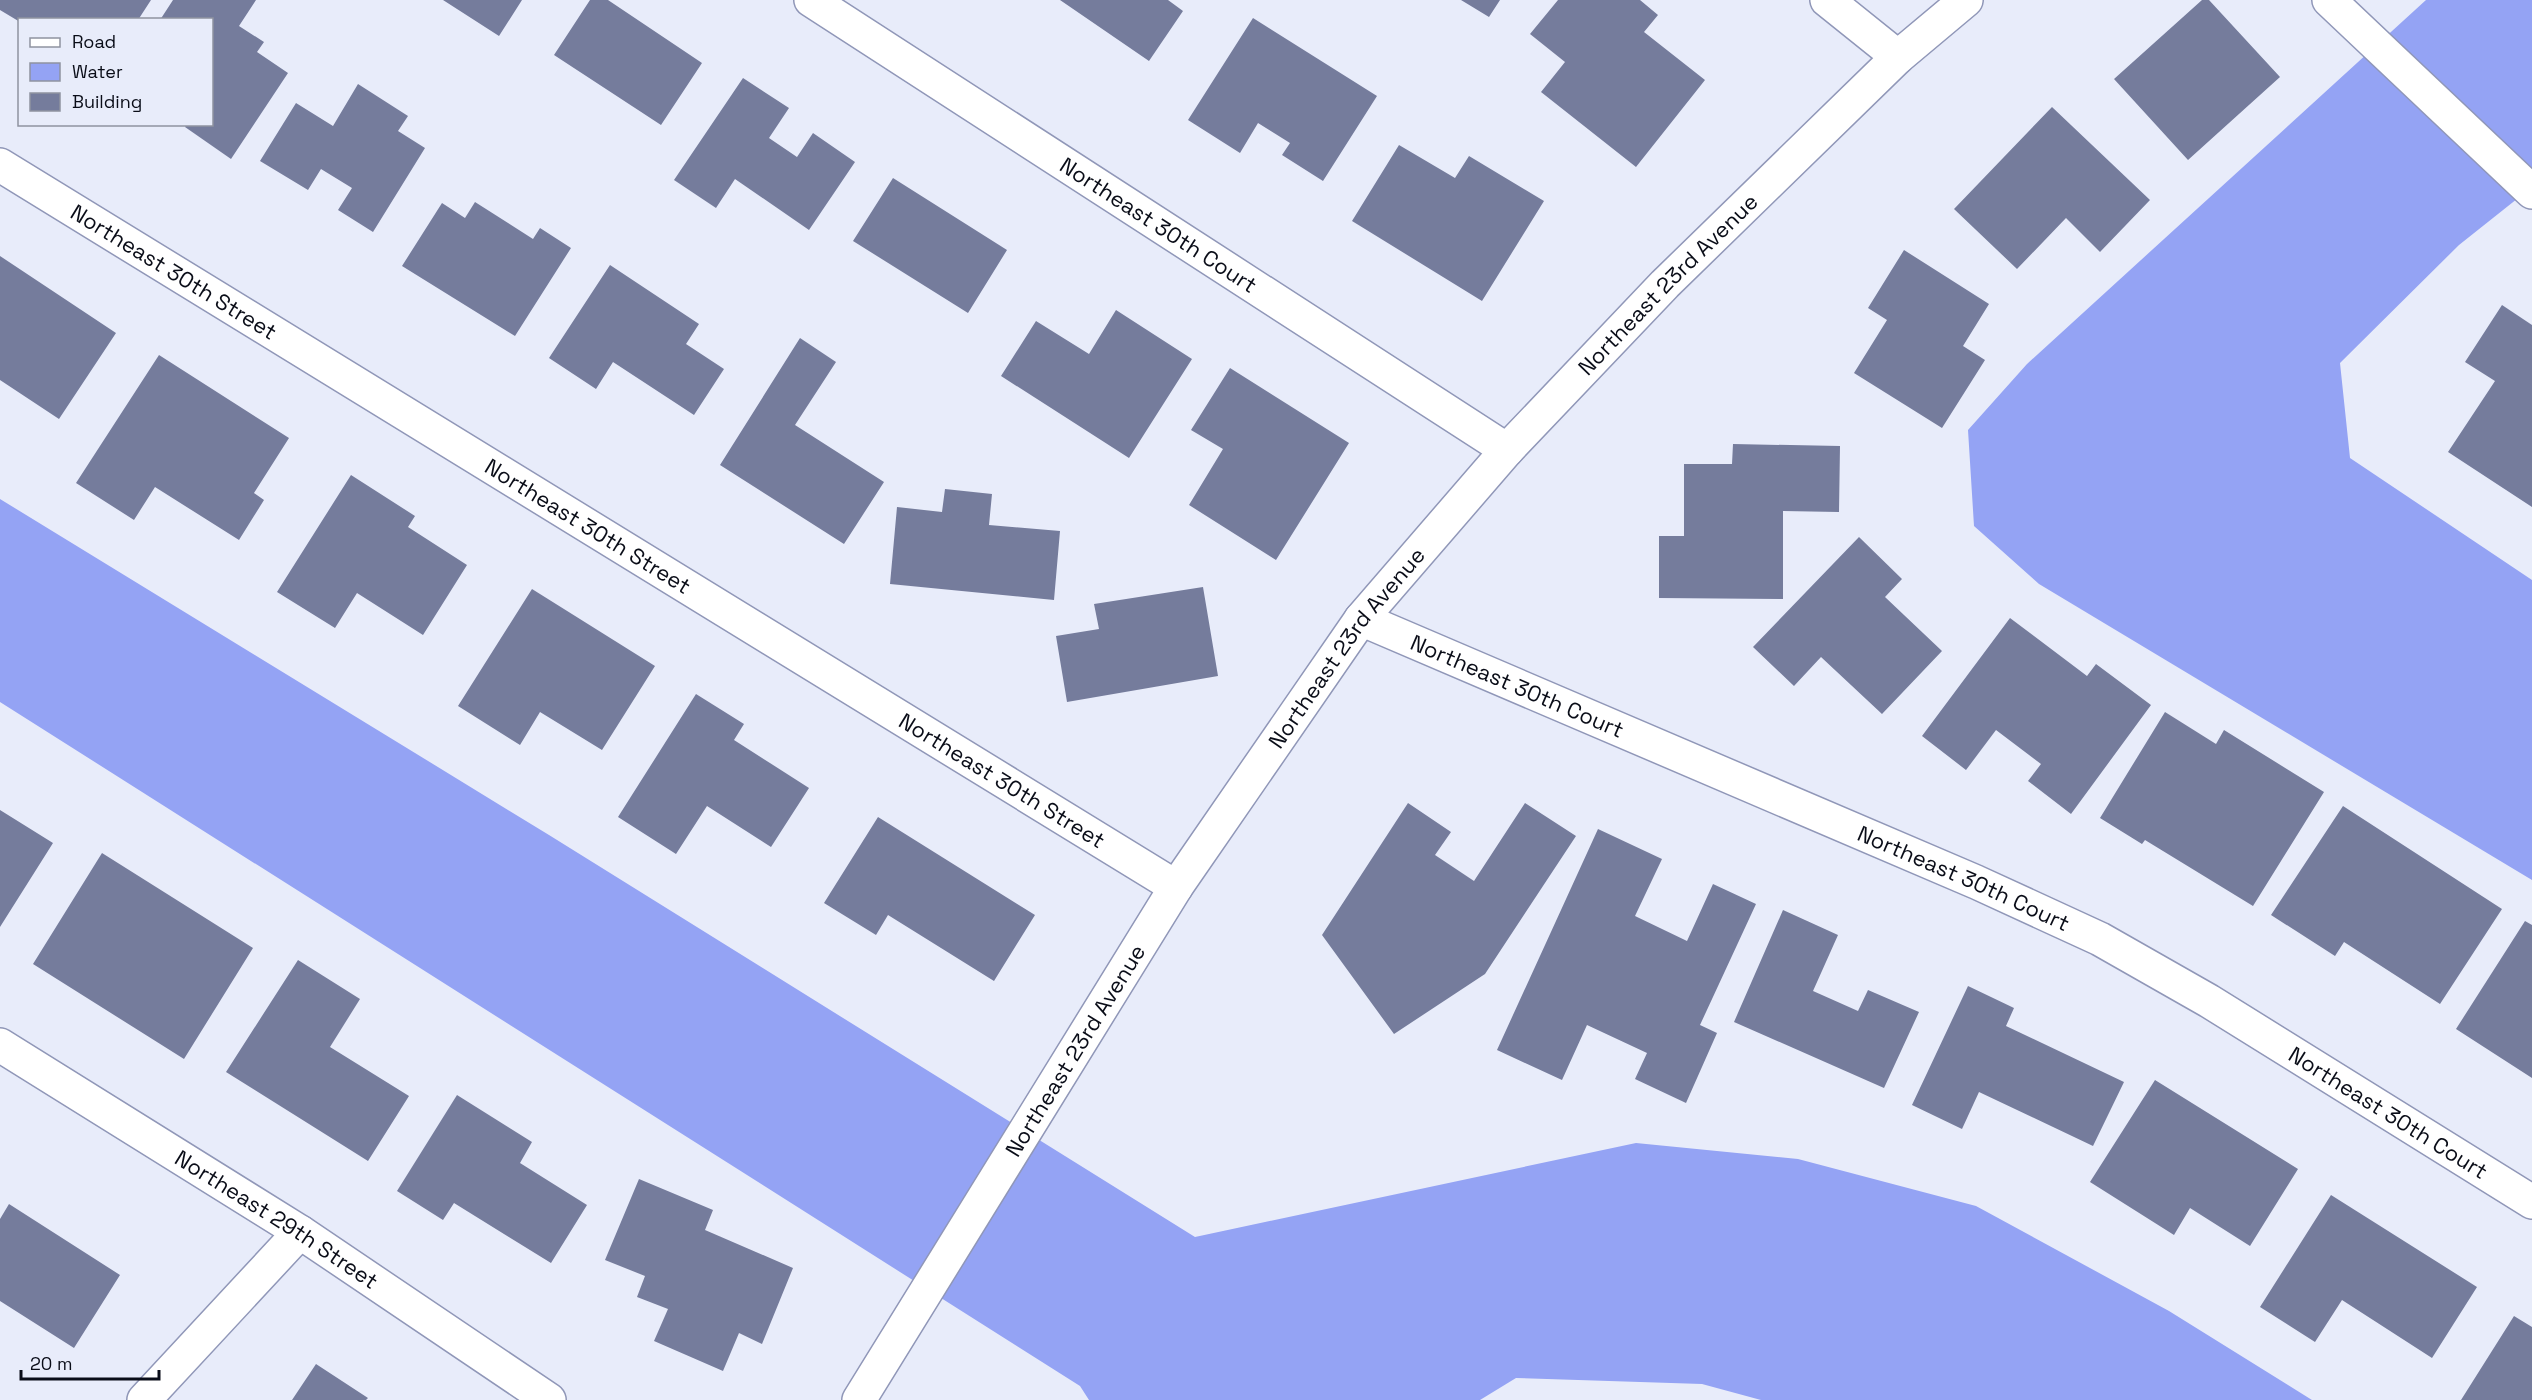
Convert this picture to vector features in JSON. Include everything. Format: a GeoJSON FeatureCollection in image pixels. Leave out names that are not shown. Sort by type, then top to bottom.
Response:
{"type":"FeatureCollection","features":[{"type":"Feature","properties":{"kind":"street","name":"Northeast 30th Court"},"geometry":{"type":"LineString","coordinates":[[811,0],[1507,450]]}},
{"type":"Feature","properties":{"kind":"street"},"geometry":{"type":"LineString","coordinates":[[1827,0],[1898,57]]}},
{"type":"Feature","properties":{"kind":"street","name":"Northeast 23rd Avenue"},"geometry":{"type":"LineString","coordinates":[[859,1400],[1176,887],[1361,619],[1507,450],[1665,284],[1898,57],[1966,0]]}},
{"type":"Feature","properties":{"kind":"street"},"geometry":{"type":"LineString","coordinates":[[2329,0],[2532,192]]}},
{"type":"Feature","properties":{"kind":"street","name":"Northeast 30th Street"},"geometry":{"type":"LineString","coordinates":[[0,165],[1176,887]]}},
{"type":"Feature","properties":{"kind":"street","name":"Northeast 30th Court"},"geometry":{"type":"LineString","coordinates":[[1361,619],[1976,882],[2100,939],[2209,1001],[2532,1202]]}},
{"type":"Feature","properties":{"kind":"street","name":"Northeast 29th Street"},"geometry":{"type":"LineString","coordinates":[[0,1046],[300,1232],[549,1400]]}},
{"type":"Feature","properties":{"kind":"street"},"geometry":{"type":"LineString","coordinates":[[144,1400],[300,1232]]}},
{"type":"Feature","properties":{"kind":"water"},"geometry":{"type":"Polygon","coordinates":[[[2426,0],[2532,0],[2532,187],[2459,245],[2340,363],[2350,458],[2532,580],[2532,880],[2039,584],[1974,526],[1968,430],[2027,364],[2426,0]]]}},
{"type":"Feature","properties":{"kind":"water"},"geometry":{"type":"Polygon","coordinates":[[[0,499],[549,835],[1195,1237],[1636,1143],[1798,1159],[1976,1206],[2169,1311],[2312,1400],[1761,1400],[1702,1384],[1516,1378],[1480,1400],[1089,1400],[1080,1386],[0,702],[0,499]]]}},
{"type":"Feature","properties":{"kind":"building"},"geometry":{"type":"Polygon","coordinates":[[[0,0],[151,0],[139,18],[18,18],[18,21],[0,10],[0,0]]]}},
{"type":"Feature","properties":{"kind":"building"},"geometry":{"type":"Polygon","coordinates":[[[173,0],[256,0],[239,26],[264,42],[257,52],[288,73],[231,159],[185,127],[213,126],[213,18],[161,18],[173,0]]]}},
{"type":"Feature","properties":{"kind":"building"},"geometry":{"type":"Polygon","coordinates":[[[443,0],[522,0],[499,36],[443,0]]]}},
{"type":"Feature","properties":{"kind":"building"},"geometry":{"type":"Polygon","coordinates":[[[590,0],[608,0],[702,63],[661,125],[554,55],[590,0]]]}},
{"type":"Feature","properties":{"kind":"building"},"geometry":{"type":"Polygon","coordinates":[[[1060,0],[1168,0],[1183,11],[1149,61],[1060,0]]]}},
{"type":"Feature","properties":{"kind":"building"},"geometry":{"type":"Polygon","coordinates":[[[1461,0],[1500,0],[1489,17],[1461,0]]]}},
{"type":"Feature","properties":{"kind":"building"},"geometry":{"type":"Polygon","coordinates":[[[1558,0],[1640,0],[1658,15],[1644,32],[1705,80],[1636,167],[1541,92],[1565,62],[1530,34],[1558,0]]]}},
{"type":"Feature","properties":{"kind":"building"},"geometry":{"type":"Polygon","coordinates":[[[2202,0],[2209,0],[2280,77],[2188,160],[2114,79],[2202,0]]]}},
{"type":"Feature","properties":{"kind":"building"},"geometry":{"type":"Polygon","coordinates":[[[1253,18],[1377,96],[1323,181],[1282,155],[1290,143],[1258,123],[1240,153],[1188,120],[1253,18]]]}},
{"type":"Feature","properties":{"kind":"building"},"geometry":{"type":"Polygon","coordinates":[[[743,78],[789,108],[769,138],[797,157],[813,133],[855,162],[809,230],[735,179],[716,208],[674,180],[743,78]]]}},
{"type":"Feature","properties":{"kind":"building"},"geometry":{"type":"Polygon","coordinates":[[[358,84],[408,116],[398,131],[425,148],[373,232],[338,210],[352,188],[321,169],[308,190],[260,161],[296,103],[333,126],[358,84]]]}},
{"type":"Feature","properties":{"kind":"building"},"geometry":{"type":"Polygon","coordinates":[[[2052,107],[2150,200],[2100,252],[2066,218],[2017,269],[1954,209],[2052,107]]]}},
{"type":"Feature","properties":{"kind":"building"},"geometry":{"type":"Polygon","coordinates":[[[1399,145],[1455,178],[1469,156],[1544,201],[1482,301],[1352,221],[1399,145]]]}},
{"type":"Feature","properties":{"kind":"building"},"geometry":{"type":"Polygon","coordinates":[[[893,178],[1007,250],[968,313],[853,241],[893,178]]]}},
{"type":"Feature","properties":{"kind":"building"},"geometry":{"type":"Polygon","coordinates":[[[475,202],[533,239],[540,228],[571,248],[515,336],[402,266],[442,203],[465,218],[475,202]]]}},
{"type":"Feature","properties":{"kind":"building"},"geometry":{"type":"Polygon","coordinates":[[[1904,250],[1989,304],[1963,346],[1985,360],[1942,428],[1854,373],[1887,320],[1868,308],[1904,250]]]}},
{"type":"Feature","properties":{"kind":"building"},"geometry":{"type":"Polygon","coordinates":[[[0,256],[116,333],[59,419],[0,380],[0,256]]]}},
{"type":"Feature","properties":{"kind":"building"},"geometry":{"type":"Polygon","coordinates":[[[610,265],[699,324],[686,344],[724,369],[694,415],[613,362],[596,389],[549,358],[610,265]]]}},
{"type":"Feature","properties":{"kind":"building"},"geometry":{"type":"Polygon","coordinates":[[[2502,305],[2532,325],[2532,507],[2448,452],[2495,381],[2465,362],[2502,305]]]}},
{"type":"Feature","properties":{"kind":"building"},"geometry":{"type":"Polygon","coordinates":[[[1116,310],[1192,359],[1129,458],[1001,376],[1036,321],[1089,354],[1116,310]]]}},
{"type":"Feature","properties":{"kind":"building"},"geometry":{"type":"Polygon","coordinates":[[[800,338],[836,362],[795,425],[884,482],[844,544],[720,465],[800,338]]]}},
{"type":"Feature","properties":{"kind":"building"},"geometry":{"type":"Polygon","coordinates":[[[159,355],[289,438],[254,493],[264,500],[239,540],[155,487],[134,520],[76,483],[159,355]]]}},
{"type":"Feature","properties":{"kind":"building"},"geometry":{"type":"Polygon","coordinates":[[[1230,368],[1349,443],[1276,560],[1189,505],[1223,449],[1191,430],[1230,368]]]}},
{"type":"Feature","properties":{"kind":"building"},"geometry":{"type":"Polygon","coordinates":[[[1733,444],[1840,446],[1839,512],[1783,511],[1783,599],[1659,598],[1659,536],[1684,536],[1684,464],[1732,464],[1733,444]]]}},
{"type":"Feature","properties":{"kind":"building"},"geometry":{"type":"Polygon","coordinates":[[[351,475],[415,516],[408,527],[467,565],[423,635],[357,593],[335,628],[277,592],[351,475]]]}},
{"type":"Feature","properties":{"kind":"building"},"geometry":{"type":"Polygon","coordinates":[[[945,489],[992,494],[989,525],[1060,531],[1054,600],[890,584],[897,507],[942,512],[945,489]]]}},
{"type":"Feature","properties":{"kind":"building"},"geometry":{"type":"Polygon","coordinates":[[[1859,537],[1902,579],[1885,597],[1942,651],[1882,714],[1821,657],[1794,686],[1753,647],[1859,537]]]}},
{"type":"Feature","properties":{"kind":"building"},"geometry":{"type":"Polygon","coordinates":[[[1203,587],[1218,676],[1067,702],[1056,636],[1099,629],[1094,604],[1203,587]]]}},
{"type":"Feature","properties":{"kind":"building"},"geometry":{"type":"Polygon","coordinates":[[[532,589],[655,666],[602,750],[540,712],[520,745],[458,706],[532,589]]]}},
{"type":"Feature","properties":{"kind":"building"},"geometry":{"type":"Polygon","coordinates":[[[2010,618],[2087,676],[2096,664],[2151,705],[2071,814],[2028,781],[2041,764],[1996,730],[1966,770],[1922,736],[2010,618]]]}},
{"type":"Feature","properties":{"kind":"building"},"geometry":{"type":"Polygon","coordinates":[[[696,694],[744,724],[734,740],[809,788],[771,847],[707,806],[676,854],[618,817],[696,694]]]}},
{"type":"Feature","properties":{"kind":"building"},"geometry":{"type":"Polygon","coordinates":[[[2165,712],[2216,744],[2224,730],[2324,792],[2253,906],[2145,840],[2142,844],[2100,818],[2165,712]]]}},
{"type":"Feature","properties":{"kind":"building"},"geometry":{"type":"Polygon","coordinates":[[[1408,803],[1451,832],[1435,855],[1474,881],[1525,803],[1576,836],[1485,974],[1394,1034],[1322,935],[1408,803]]]}},
{"type":"Feature","properties":{"kind":"building"},"geometry":{"type":"Polygon","coordinates":[[[2343,806],[2502,909],[2440,1004],[2344,942],[2335,956],[2271,915],[2343,806]]]}},
{"type":"Feature","properties":{"kind":"building"},"geometry":{"type":"Polygon","coordinates":[[[0,810],[53,843],[0,927],[0,810]]]}},
{"type":"Feature","properties":{"kind":"building"},"geometry":{"type":"Polygon","coordinates":[[[878,817],[1035,915],[994,981],[888,915],[876,935],[824,903],[878,817]]]}},
{"type":"Feature","properties":{"kind":"building"},"geometry":{"type":"Polygon","coordinates":[[[1598,829],[1662,859],[1635,916],[1687,941],[1713,884],[1756,904],[1700,1025],[1717,1033],[1686,1103],[1635,1079],[1647,1053],[1587,1025],[1562,1080],[1497,1050],[1598,829]]]}},
{"type":"Feature","properties":{"kind":"building"},"geometry":{"type":"Polygon","coordinates":[[[102,853],[253,948],[184,1059],[33,964],[102,853]]]}},
{"type":"Feature","properties":{"kind":"building"},"geometry":{"type":"Polygon","coordinates":[[[1783,910],[1838,935],[1813,991],[1858,1011],[1868,990],[1919,1012],[1884,1088],[1734,1022],[1783,910]]]}},
{"type":"Feature","properties":{"kind":"building"},"geometry":{"type":"Polygon","coordinates":[[[2525,921],[2532,925],[2532,1078],[2456,1029],[2525,921]]]}},
{"type":"Feature","properties":{"kind":"building"},"geometry":{"type":"Polygon","coordinates":[[[298,960],[360,999],[330,1047],[409,1096],[368,1161],[226,1072],[298,960]]]}},
{"type":"Feature","properties":{"kind":"building"},"geometry":{"type":"Polygon","coordinates":[[[1968,986],[2014,1008],[2006,1026],[2124,1082],[2093,1146],[1979,1092],[1962,1129],[1912,1105],[1968,986]]]}},
{"type":"Feature","properties":{"kind":"building"},"geometry":{"type":"Polygon","coordinates":[[[2155,1080],[2298,1169],[2250,1246],[2190,1208],[2174,1235],[2090,1182],[2155,1080]]]}},
{"type":"Feature","properties":{"kind":"building"},"geometry":{"type":"Polygon","coordinates":[[[457,1095],[532,1142],[520,1163],[587,1205],[551,1263],[454,1203],[443,1220],[397,1191],[457,1095]]]}},
{"type":"Feature","properties":{"kind":"building"},"geometry":{"type":"Polygon","coordinates":[[[639,1179],[713,1210],[705,1230],[793,1268],[762,1344],[739,1333],[723,1371],[654,1341],[668,1309],[637,1297],[645,1276],[605,1260],[639,1179]]]}},
{"type":"Feature","properties":{"kind":"building"},"geometry":{"type":"Polygon","coordinates":[[[2331,1195],[2477,1287],[2432,1358],[2342,1300],[2315,1342],[2260,1307],[2331,1195]]]}},
{"type":"Feature","properties":{"kind":"building"},"geometry":{"type":"Polygon","coordinates":[[[9,1204],[120,1275],[74,1348],[0,1301],[0,1219],[9,1204]]]}},
{"type":"Feature","properties":{"kind":"building"},"geometry":{"type":"Polygon","coordinates":[[[2514,1316],[2532,1327],[2532,1400],[2461,1400],[2514,1316]]]}},
{"type":"Feature","properties":{"kind":"building"},"geometry":{"type":"Polygon","coordinates":[[[316,1364],[368,1398],[366,1400],[292,1400],[316,1364]]]}}]}
